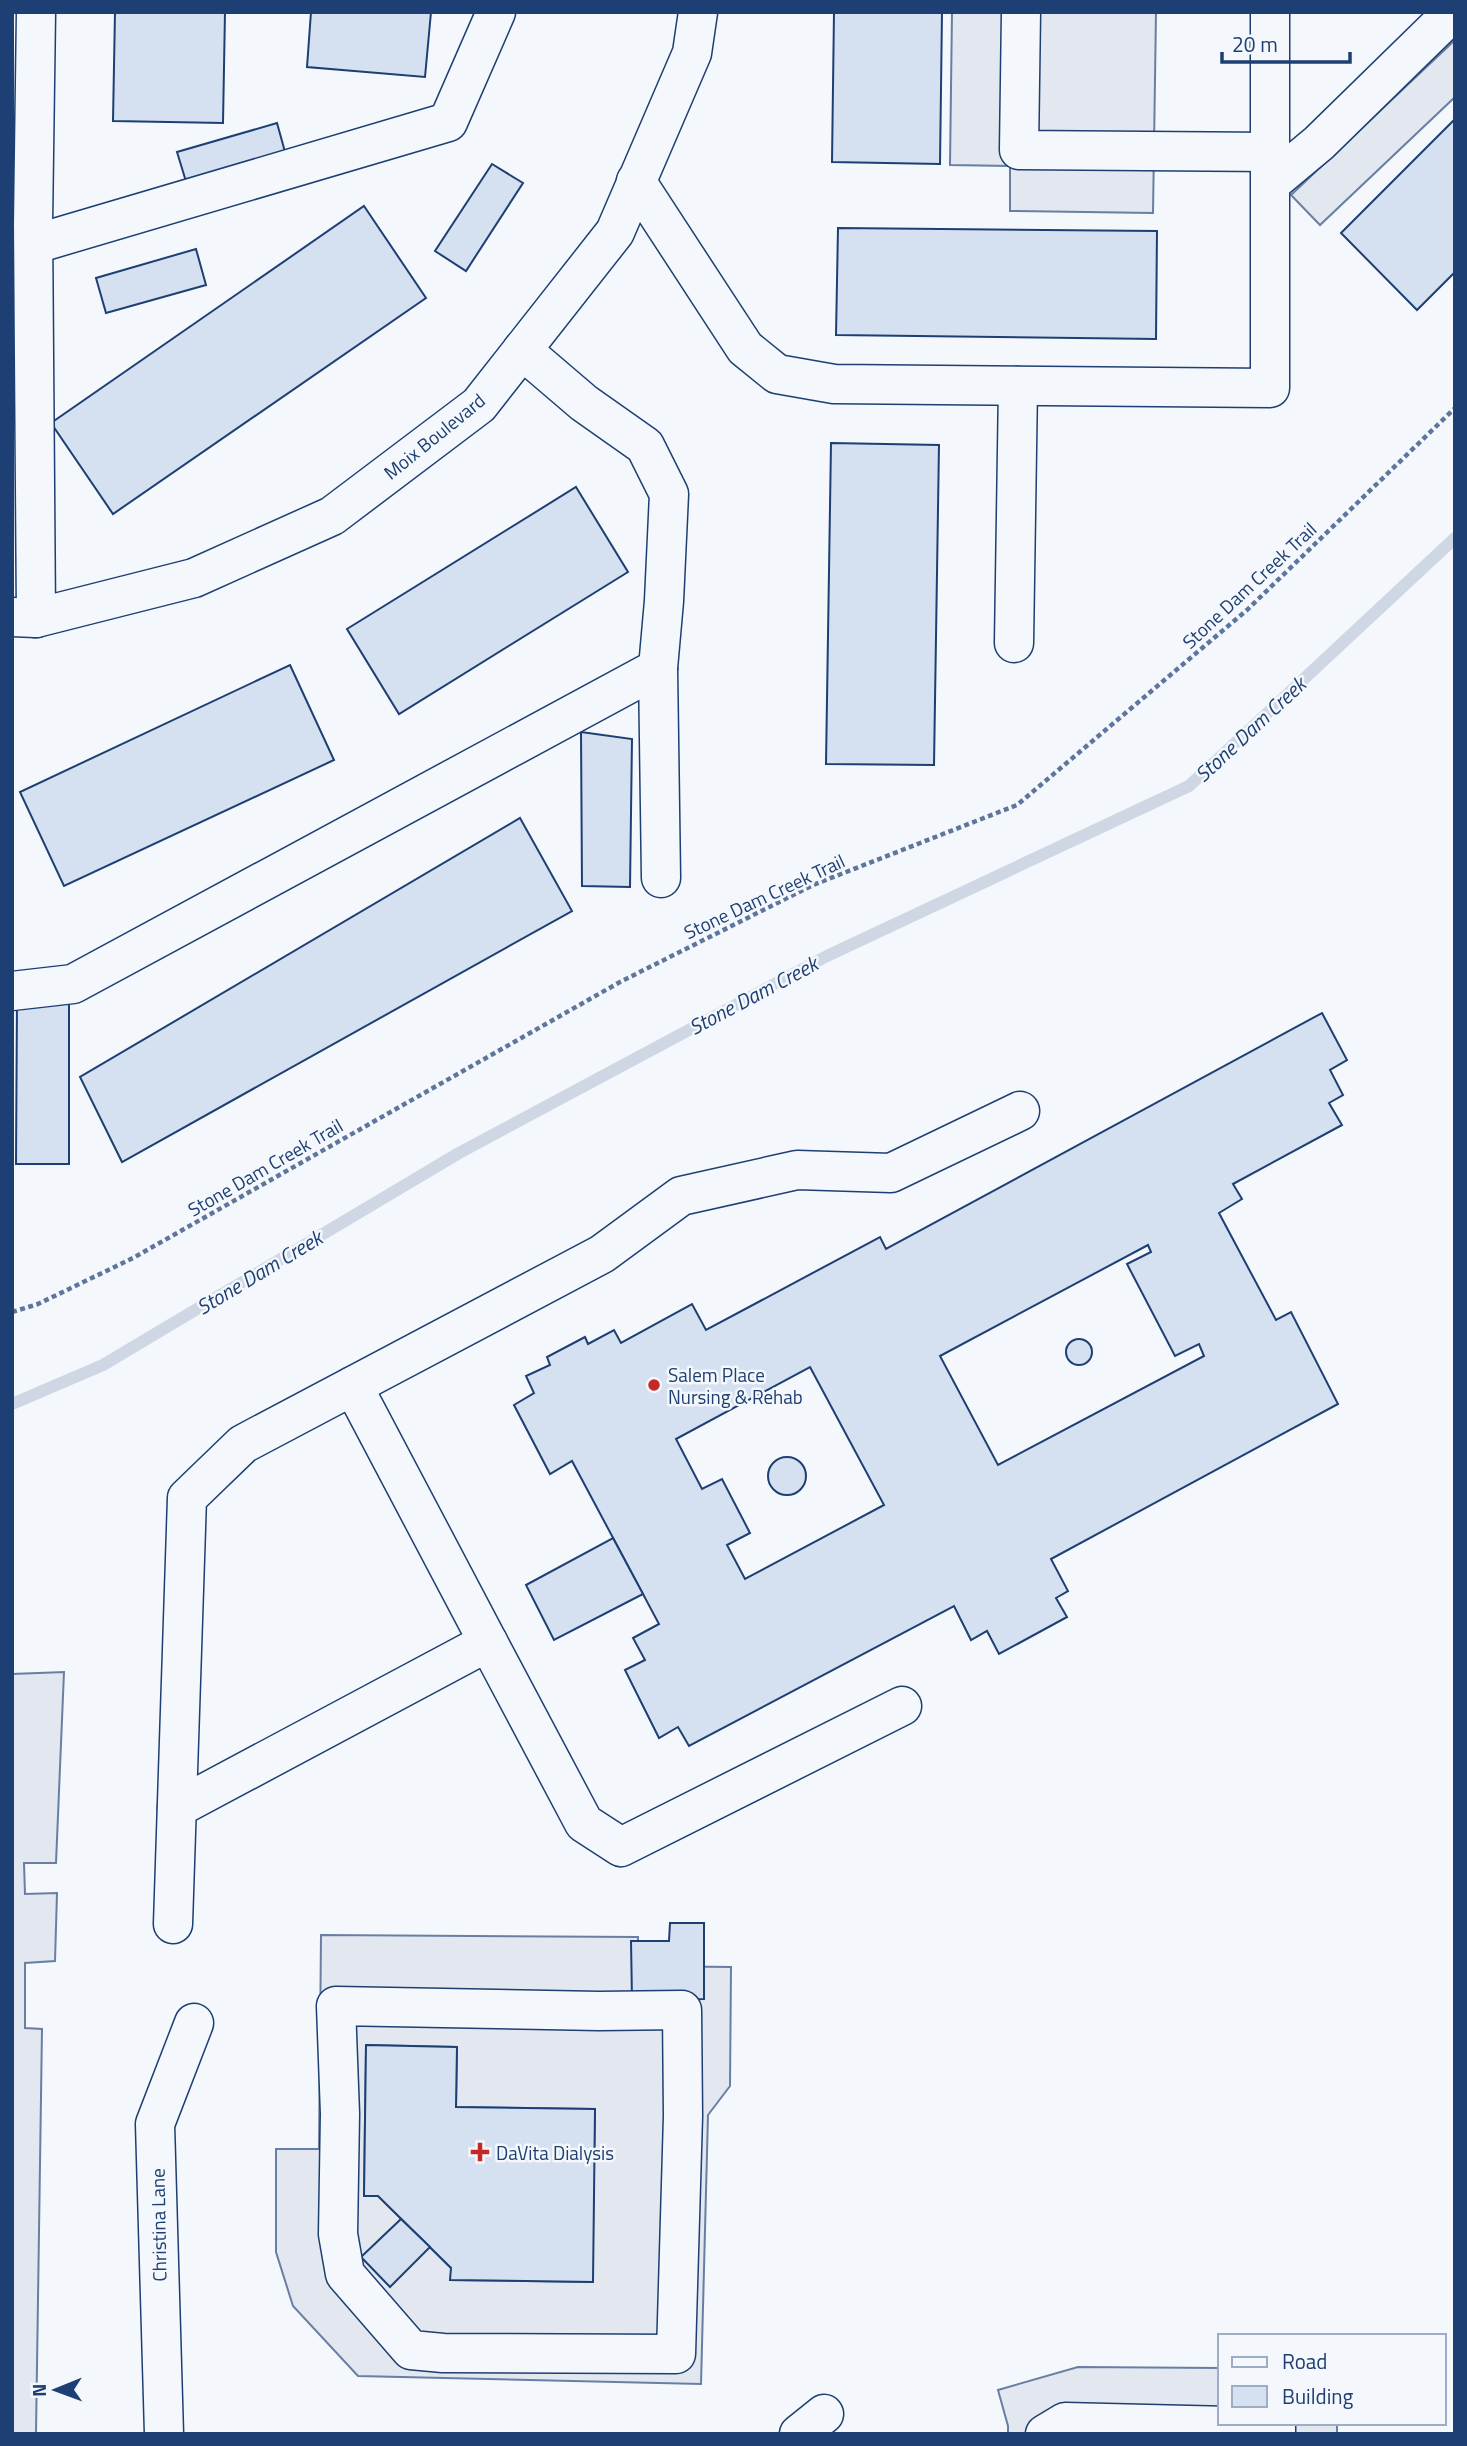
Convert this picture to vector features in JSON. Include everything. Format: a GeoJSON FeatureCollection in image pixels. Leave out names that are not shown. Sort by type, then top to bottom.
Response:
{"type":"FeatureCollection","features":[{"type":"Feature","properties":{"kind":"street"},"geometry":{"type":"LineString","coordinates":[[24,618],[35,244],[36,12]]}},
{"type":"Feature","properties":{"kind":"street"},"geometry":{"type":"LineString","coordinates":[[35,244],[448,122],[496,12]]}},
{"type":"Feature","properties":{"kind":"street","name":"Moix Boulevard"},"geometry":{"type":"LineString","coordinates":[[24,618],[194,578],[332,516],[479,405],[615,232],[692,53],[698,12]]}},
{"type":"Feature","properties":{"kind":"street"},"geometry":{"type":"LineString","coordinates":[[1021,12],[1019,150],[1271,168],[1319,144],[1453,12]]}},
{"type":"Feature","properties":{"kind":"street"},"geometry":{"type":"LineString","coordinates":[[636,181],[745,348],[777,374],[834,384],[1270,388],[1270,12]]}},
{"type":"Feature","properties":{"kind":"street"},"geometry":{"type":"LineString","coordinates":[[522,350],[584,403],[645,446],[669,494],[658,668],[661,878]]}},
{"type":"Feature","properties":{"kind":"street"},"geometry":{"type":"LineString","coordinates":[[1014,643],[1018,386]]}},
{"type":"Feature","properties":{"kind":"street"},"geometry":{"type":"LineString","coordinates":[[12,991],[73,984],[658,668]]}},
{"type":"Feature","properties":{"kind":"street"},"geometry":{"type":"LineString","coordinates":[[173,1924],[187,1498],[243,1444],[602,1254],[681,1196],[797,1170],[891,1173],[1020,1111]]}},
{"type":"Feature","properties":{"kind":"street"},"geometry":{"type":"LineString","coordinates":[[353,1385],[584,1823],[621,1847],[902,1706]]}},
{"type":"Feature","properties":{"kind":"street"},"geometry":{"type":"LineString","coordinates":[[177,1808],[488,1642]]}},
{"type":"Feature","properties":{"kind":"street"},"geometry":{"type":"LineString","coordinates":[[336,2006],[682,2010],[683,2116],[676,2354],[493,2354],[411,2350],[345,2274],[338,2234],[340,2114],[336,2006]]}},
{"type":"Feature","properties":{"kind":"street","name":"Christina Lane"},"geometry":{"type":"LineString","coordinates":[[164,2434],[155,2124],[194,2023]]}},
{"type":"Feature","properties":{"kind":"street"},"geometry":{"type":"LineString","coordinates":[[1045,2434],[1065,2422],[1276,2427],[1276,2434]]}},
{"type":"Feature","properties":{"kind":"path","name":"Stone Dam Creek Trail"},"geometry":{"type":"LineString","coordinates":[[12,1312],[38,1304],[133,1258],[632,976],[813,885],[1017,805],[1247,610],[1455,408]]}},
{"type":"Feature","properties":{"kind":"shaded area"},"geometry":{"type":"Polygon","coordinates":[[[952,12],[1156,12],[1153,213],[1010,211],[1010,166],[950,165],[952,12]]]}},
{"type":"Feature","properties":{"kind":"shaded area"},"geometry":{"type":"Polygon","coordinates":[[[1455,40],[1455,97],[1320,225],[1291,195],[1455,40]]]}},
{"type":"Feature","properties":{"kind":"shaded area"},"geometry":{"type":"Polygon","coordinates":[[[64,1672],[56,1863],[24,1863],[25,1894],[57,1893],[55,1961],[25,1963],[25,2028],[42,2029],[36,2434],[12,2434],[12,1674],[64,1672]]]}},
{"type":"Feature","properties":{"kind":"shaded area"},"geometry":{"type":"Polygon","coordinates":[[[321,1935],[638,1937],[638,1966],[731,1967],[730,2086],[708,2115],[701,2384],[358,2376],[293,2306],[276,2252],[276,2149],[319,2149],[321,1935]],[[366,2045],[364,2195],[378,2196],[451,2268],[451,2280],[592,2282],[595,2109],[456,2107],[457,2047],[366,2045]]]}},
{"type":"Feature","properties":{"kind":"shaded area"},"geometry":{"type":"Polygon","coordinates":[[[1078,2367],[1218,2368],[1218,2425],[1337,2425],[1337,2434],[1008,2434],[998,2390],[1078,2367]]]}},
{"type":"Feature","properties":{"kind":"building"},"geometry":{"type":"Polygon","coordinates":[[[115,12],[225,12],[223,123],[113,121],[115,12]]]}},
{"type":"Feature","properties":{"kind":"building"},"geometry":{"type":"Polygon","coordinates":[[[311,12],[431,12],[425,77],[307,67],[311,12]]]}},
{"type":"Feature","properties":{"kind":"building"},"geometry":{"type":"Polygon","coordinates":[[[834,12],[942,12],[940,164],[832,162],[834,12]]]}},
{"type":"Feature","properties":{"kind":"building"},"geometry":{"type":"Polygon","coordinates":[[[1455,119],[1455,272],[1417,310],[1341,233],[1455,119]]]}},
{"type":"Feature","properties":{"kind":"building"},"geometry":{"type":"Polygon","coordinates":[[[277,123],[287,159],[188,188],[177,152],[277,123]]]}},
{"type":"Feature","properties":{"kind":"building"},"geometry":{"type":"Polygon","coordinates":[[[492,164],[523,183],[466,271],[435,251],[492,164]]]}},
{"type":"Feature","properties":{"kind":"building"},"geometry":{"type":"Polygon","coordinates":[[[364,206],[426,298],[113,514],[51,423],[364,206]]]}},
{"type":"Feature","properties":{"kind":"building"},"geometry":{"type":"Polygon","coordinates":[[[838,228],[1157,231],[1156,339],[836,335],[838,228]]]}},
{"type":"Feature","properties":{"kind":"building"},"geometry":{"type":"Polygon","coordinates":[[[196,249],[206,285],[106,313],[96,278],[196,249]]]}},
{"type":"Feature","properties":{"kind":"building"},"geometry":{"type":"Polygon","coordinates":[[[831,443],[939,445],[934,765],[826,764],[831,443]]]}},
{"type":"Feature","properties":{"kind":"building"},"geometry":{"type":"Polygon","coordinates":[[[576,487],[628,572],[399,714],[347,629],[576,487]]]}},
{"type":"Feature","properties":{"kind":"building"},"geometry":{"type":"Polygon","coordinates":[[[290,665],[334,760],[64,886],[20,792],[290,665]]]}},
{"type":"Feature","properties":{"kind":"building"},"geometry":{"type":"Polygon","coordinates":[[[581,732],[632,739],[630,887],[582,886],[581,732]]]}},
{"type":"Feature","properties":{"kind":"building"},"geometry":{"type":"Polygon","coordinates":[[[520,818],[572,911],[122,1162],[80,1077],[520,818]]]}},
{"type":"Feature","properties":{"kind":"building"},"geometry":{"type":"Polygon","coordinates":[[[17,998],[69,998],[69,1164],[16,1164],[17,998]]]}},
{"type":"Feature","properties":{"kind":"building","name":"Salem Place Nursing & Rehab"},"geometry":{"type":"Polygon","coordinates":[[[1322,1013],[1347,1060],[1330,1070],[1343,1095],[1329,1103],[1342,1125],[1233,1184],[1242,1199],[1219,1213],[1276,1320],[1291,1312],[1338,1404],[1051,1559],[1068,1591],[1056,1598],[1067,1617],[999,1654],[987,1631],[971,1640],[954,1606],[689,1746],[678,1727],[659,1738],[625,1670],[645,1660],[633,1638],[659,1624],[572,1461],[550,1474],[514,1405],[534,1393],[526,1376],[550,1365],[547,1357],[585,1337],[588,1344],[614,1330],[621,1343],[692,1304],[706,1330],[880,1237],[886,1249],[1322,1013]],[[1148,1245],[940,1356],[998,1465],[1204,1356],[1199,1344],[1175,1356],[1127,1264],[1151,1252],[1148,1245]],[[810,1367],[676,1439],[702,1489],[722,1479],[750,1533],[727,1545],[745,1579],[884,1505],[810,1367]]]}},
{"type":"Feature","properties":{"kind":"building"},"geometry":{"type":"Polygon","coordinates":[[[1079,1339],[1088,1343],[1092,1352],[1088,1361],[1079,1365],[1070,1361],[1066,1352],[1070,1343],[1079,1339]]]}},
{"type":"Feature","properties":{"kind":"building"},"geometry":{"type":"Polygon","coordinates":[[[787,1457],[801,1462],[806,1476],[801,1490],[787,1495],[773,1490],[768,1476],[773,1462],[787,1457]]]}},
{"type":"Feature","properties":{"kind":"building"},"geometry":{"type":"Polygon","coordinates":[[[613,1538],[643,1594],[554,1640],[526,1585],[613,1538]]]}},
{"type":"Feature","properties":{"kind":"building"},"geometry":{"type":"Polygon","coordinates":[[[670,1923],[704,1923],[704,1999],[632,2000],[631,1941],[669,1941],[670,1923]]]}},
{"type":"Feature","properties":{"kind":"building","name":"DaVita Dialysis"},"geometry":{"type":"Polygon","coordinates":[[[366,2045],[457,2047],[456,2107],[595,2109],[593,2282],[450,2280],[451,2268],[378,2196],[364,2196],[366,2045]]]}},
{"type":"Feature","properties":{"kind":"building"},"geometry":{"type":"Polygon","coordinates":[[[401,2219],[430,2247],[390,2287],[361,2257],[401,2219]]]}},
{"type":"Feature","properties":{"kind":"waterway","name":"Stone Dam Creek"},"geometry":{"type":"LineString","coordinates":[[12,1404],[103,1365],[459,1153],[827,956],[1189,786],[1455,538]]}},
{"type":"Feature","properties":{"kind":"place","name":"Salem Place Nursing & Rehab"},"geometry":{"type":"Point","coordinates":[654,1385]}},
{"type":"Feature","properties":{"kind":"place","name":"DaVita Dialysis"},"geometry":{"type":"Point","coordinates":[480,2152]}}]}
